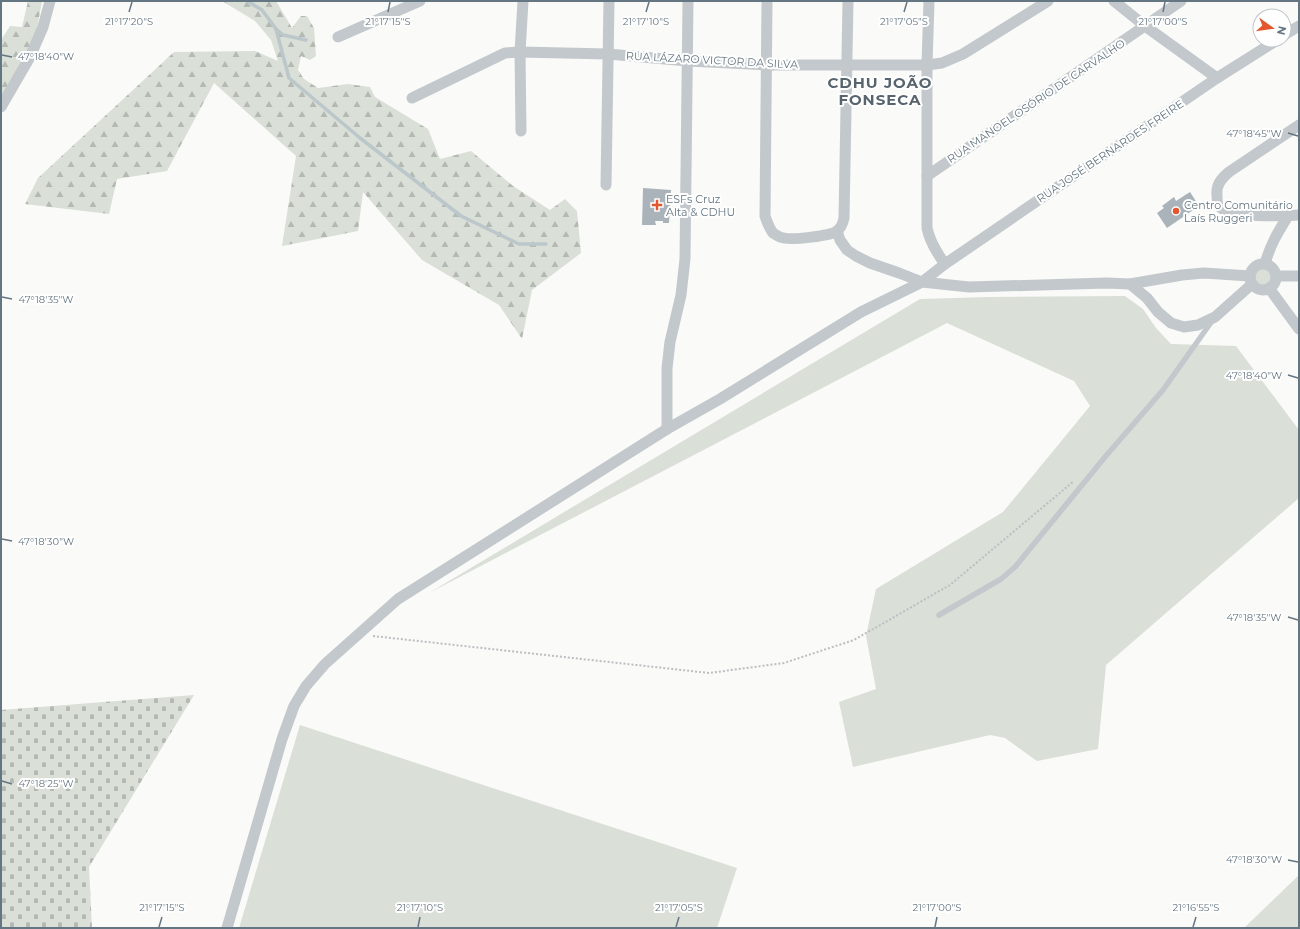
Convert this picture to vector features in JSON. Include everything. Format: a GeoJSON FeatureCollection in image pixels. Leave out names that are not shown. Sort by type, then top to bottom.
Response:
{"type":"FeatureCollection","features":[{"type":"Feature","properties":{"kind":"street"},"geometry":{"type":"LineString","coordinates":[[1,107],[30,57],[43,27],[50,1]]}},
{"type":"Feature","properties":{"kind":"street"},"geometry":{"type":"LineString","coordinates":[[338,37],[420,1]]}},
{"type":"Feature","properties":{"kind":"street"},"geometry":{"type":"LineString","coordinates":[[521,131],[520,52],[523,1]]}},
{"type":"Feature","properties":{"kind":"street"},"geometry":{"type":"LineString","coordinates":[[606,184],[609,1]]}},
{"type":"Feature","properties":{"kind":"street"},"geometry":{"type":"LineString","coordinates":[[667,428],[667,368],[670,342],[681,295],[685,259],[688,1]]}},
{"type":"Feature","properties":{"kind":"street"},"geometry":{"type":"LineString","coordinates":[[767,1],[765,216],[768,226],[777,236],[794,239],[830,234],[840,228]]}},
{"type":"Feature","properties":{"kind":"street"},"geometry":{"type":"LineString","coordinates":[[848,1],[844,218],[840,228],[840,240],[847,250],[870,263],[922,282],[969,287],[1107,283],[1130,284],[1204,273],[1251,280],[1259,289],[1263,290],[1269,288],[1275,282],[1276,276],[1274,270],[1265,264],[1256,266],[1253,269],[1251,280],[1214,318],[1198,325],[1184,327],[1171,323],[1158,312],[1147,298],[1130,284]]}},
{"type":"Feature","properties":{"kind":"street"},"geometry":{"type":"LineString","coordinates":[[929,1],[926,176],[927,228],[935,251],[945,264]]}},
{"type":"Feature","properties":{"kind":"street","name":"RUA LÁZARO VICTOR DA SILVA"},"geometry":{"type":"LineString","coordinates":[[412,98],[505,53],[520,52],[608,54],[688,61],[767,65],[942,64],[963,54],[1048,1]]}},
{"type":"Feature","properties":{"kind":"street"},"geometry":{"type":"LineString","coordinates":[[1114,1],[1145,26],[1217,78]]}},
{"type":"Feature","properties":{"kind":"street","name":"RUA MANOEL OSÓRIO DE CARVALHO"},"geometry":{"type":"LineString","coordinates":[[926,176],[1181,1]]}},
{"type":"Feature","properties":{"kind":"street","name":"RUA JOSÉ BERNARDES FREIRE"},"geometry":{"type":"LineString","coordinates":[[227,928],[282,739],[294,706],[306,686],[325,664],[398,599],[667,428],[720,399],[861,312],[922,282],[945,264],[1217,78],[1264,48]]}},
{"type":"Feature","properties":{"kind":"street"},"geometry":{"type":"LineString","coordinates":[[1294,216],[1242,215],[1227,212],[1219,207],[1216,188],[1222,178],[1229,172],[1299,124]]}},
{"type":"Feature","properties":{"kind":"street"},"geometry":{"type":"LineString","coordinates":[[1265,264],[1274,239],[1294,216]]}},
{"type":"Feature","properties":{"kind":"street"},"geometry":{"type":"LineString","coordinates":[[1276,276],[1299,276]]}},
{"type":"Feature","properties":{"kind":"street"},"geometry":{"type":"LineString","coordinates":[[1269,288],[1299,329]]}},
{"type":"Feature","properties":{"kind":"lane"},"geometry":{"type":"LineString","coordinates":[[939,615],[1001,579],[1016,567],[1105,457],[1163,390],[1214,318]]}},
{"type":"Feature","properties":{"kind":"path"},"geometry":{"type":"LineString","coordinates":[[359,634],[709,673],[784,663],[854,640],[950,585],[1075,480]]}},
{"type":"Feature","properties":{"kind":"green space"},"geometry":{"type":"Polygon","coordinates":[[[28,1],[42,1],[36,34],[1,100],[1,40],[10,26],[22,27],[28,1]]]}},
{"type":"Feature","properties":{"kind":"green space"},"geometry":{"type":"Polygon","coordinates":[[[222,1],[276,1],[292,28],[301,16],[307,16],[314,28],[316,56],[310,60],[301,56],[298,70],[304,79],[318,88],[348,84],[370,87],[375,97],[428,129],[440,159],[471,151],[513,186],[550,210],[565,199],[577,211],[581,253],[532,290],[522,339],[499,305],[422,260],[363,192],[358,231],[282,246],[296,156],[214,83],[167,171],[117,179],[109,214],[25,204],[38,178],[174,52],[255,51],[278,61],[271,40],[255,21],[222,1]]]}},
{"type":"Feature","properties":{"kind":"green space"},"geometry":{"type":"Polygon","coordinates":[[[1263,269],[1269,272],[1272,278],[1269,284],[1263,287],[1257,284],[1254,278],[1257,272],[1263,269]]]}},
{"type":"Feature","properties":{"kind":"green space"},"geometry":{"type":"Polygon","coordinates":[[[1125,296],[1143,309],[1156,328],[1171,344],[1236,346],[1299,430],[1299,498],[1106,665],[1098,749],[1037,761],[1005,738],[990,735],[853,767],[839,702],[876,689],[866,636],[876,589],[1003,512],[1090,406],[1074,381],[947,323],[429,593],[920,299],[1125,296]]]}},
{"type":"Feature","properties":{"kind":"green space"},"geometry":{"type":"Polygon","coordinates":[[[194,695],[89,867],[92,928],[1,928],[1,710],[194,695]]]}},
{"type":"Feature","properties":{"kind":"green space"},"geometry":{"type":"Polygon","coordinates":[[[300,725],[737,868],[717,928],[239,928],[300,725]]]}},
{"type":"Feature","properties":{"kind":"green space"},"geometry":{"type":"Polygon","coordinates":[[[1299,875],[1299,928],[1244,928],[1299,875]]]}},
{"type":"Feature","properties":{"kind":"building","name":"ESFs Cruz Alta & CDHU"},"geometry":{"type":"Polygon","coordinates":[[[643,188],[671,190],[669,223],[655,221],[656,225],[642,225],[643,188]]]}},
{"type":"Feature","properties":{"kind":"building","name":"Centro Comunitário Laís Ruggeri"},"geometry":{"type":"Polygon","coordinates":[[[1190,192],[1199,206],[1167,228],[1157,213],[1164,208],[1162,206],[1174,197],[1176,201],[1190,192]]]}},
{"type":"Feature","properties":{"kind":"waterway"},"geometry":{"type":"LineString","coordinates":[[247,1],[262,10],[276,29],[283,35],[306,40]]}},
{"type":"Feature","properties":{"kind":"waterway"},"geometry":{"type":"LineString","coordinates":[[276,29],[289,78],[360,138],[461,216],[519,244],[546,244]]}},
{"type":"Feature","properties":{"kind":"place","name":"ESFs Cruz Alta & CDHU"},"geometry":{"type":"Point","coordinates":[657,205]}},
{"type":"Feature","properties":{"kind":"place","name":"Centro Comunitário Laís Ruggeri"},"geometry":{"type":"Point","coordinates":[1176,211]}},
{"type":"Feature","properties":{"kind":"district","name":"CDHU JOÃO FONSECA"},"geometry":{"type":"Point","coordinates":[880,92]}}]}
